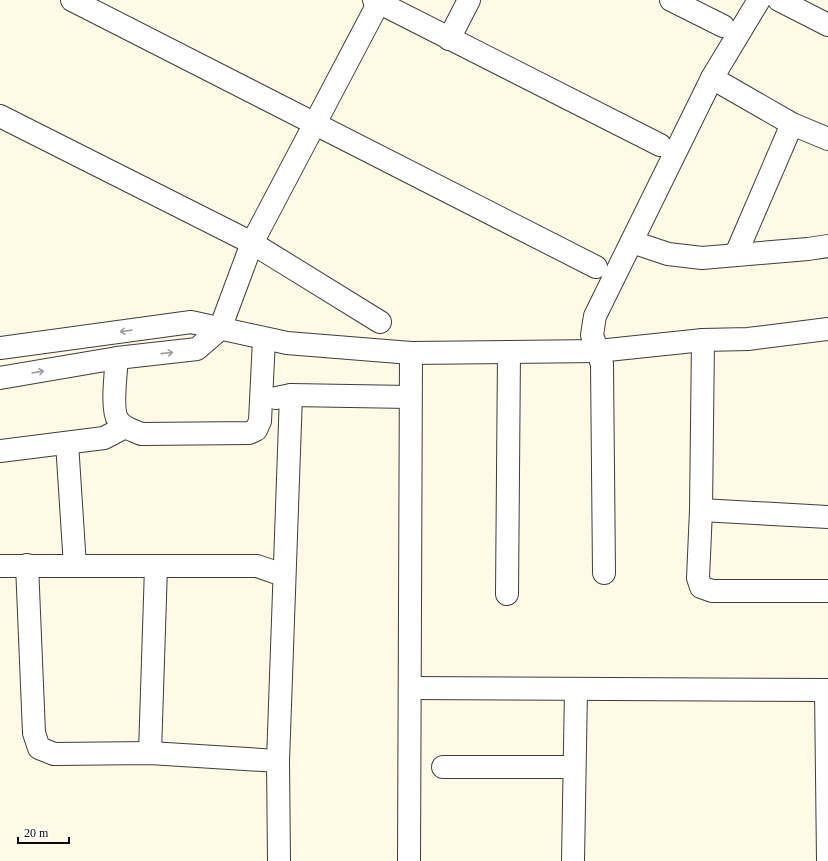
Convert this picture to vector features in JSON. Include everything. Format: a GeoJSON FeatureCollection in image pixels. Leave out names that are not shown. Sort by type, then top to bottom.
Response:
{"type":"FeatureCollection","features":[{"type":"Feature","properties":{"kind":"street"},"geometry":{"type":"LineString","coordinates":[[72,0],[596,267]]}},
{"type":"Feature","properties":{"kind":"street"},"geometry":{"type":"LineString","coordinates":[[449,39],[469,0]]}},
{"type":"Feature","properties":{"kind":"street"},"geometry":{"type":"LineString","coordinates":[[671,0],[723,26]]}},
{"type":"Feature","properties":{"kind":"street"},"geometry":{"type":"LineString","coordinates":[[604,573],[602,364],[592,335],[595,316],[712,78],[759,0]]}},
{"type":"Feature","properties":{"kind":"street"},"geometry":{"type":"LineString","coordinates":[[780,0],[828,25]]}},
{"type":"Feature","properties":{"kind":"street"},"geometry":{"type":"LineString","coordinates":[[0,378],[117,358],[197,349],[220,329],[252,243],[378,1],[449,39],[660,145]]}},
{"type":"Feature","properties":{"kind":"street"},"geometry":{"type":"LineString","coordinates":[[712,78],[792,124],[828,140]]}},
{"type":"Feature","properties":{"kind":"street"},"geometry":{"type":"LineString","coordinates":[[0,116],[252,243],[380,322]]}},
{"type":"Feature","properties":{"kind":"street"},"geometry":{"type":"LineString","coordinates":[[736,254],[792,124]]}},
{"type":"Feature","properties":{"kind":"street"},"geometry":{"type":"LineString","coordinates":[[632,242],[668,254],[702,258],[828,246]]}},
{"type":"Feature","properties":{"kind":"street"},"geometry":{"type":"LineString","coordinates":[[0,348],[190,322],[264,339],[322,347],[411,353],[598,351],[703,340],[748,339],[828,329]]}},
{"type":"Feature","properties":{"kind":"street"},"geometry":{"type":"LineString","coordinates":[[117,358],[115,407],[117,419],[125,427],[142,434],[249,433],[256,430],[260,421],[264,339]]}},
{"type":"Feature","properties":{"kind":"street"},"geometry":{"type":"LineString","coordinates":[[703,340],[701,510],[698,578],[701,587],[712,591],[828,591]]}},
{"type":"Feature","properties":{"kind":"street"},"geometry":{"type":"LineString","coordinates":[[507,594],[509,352]]}},
{"type":"Feature","properties":{"kind":"street"},"geometry":{"type":"LineString","coordinates":[[409,861],[409,398],[411,353]]}},
{"type":"Feature","properties":{"kind":"street"},"geometry":{"type":"LineString","coordinates":[[261,401],[291,395],[409,398]]}},
{"type":"Feature","properties":{"kind":"street"},"geometry":{"type":"LineString","coordinates":[[279,861],[278,761],[283,575],[291,395]]}},
{"type":"Feature","properties":{"kind":"street"},"geometry":{"type":"LineString","coordinates":[[0,452],[104,438],[125,427]]}},
{"type":"Feature","properties":{"kind":"street"},"geometry":{"type":"LineString","coordinates":[[67,443],[75,566]]}},
{"type":"Feature","properties":{"kind":"street"},"geometry":{"type":"LineString","coordinates":[[701,510],[828,517]]}},
{"type":"Feature","properties":{"kind":"street"},"geometry":{"type":"LineString","coordinates":[[27,565],[34,733],[39,748],[54,754],[150,754],[278,761]]}},
{"type":"Feature","properties":{"kind":"street"},"geometry":{"type":"LineString","coordinates":[[0,566],[257,566],[283,575]]}},
{"type":"Feature","properties":{"kind":"street"},"geometry":{"type":"LineString","coordinates":[[150,754],[156,567]]}},
{"type":"Feature","properties":{"kind":"street"},"geometry":{"type":"LineString","coordinates":[[410,688],[576,690],[827,690],[828,861]]}},
{"type":"Feature","properties":{"kind":"street"},"geometry":{"type":"LineString","coordinates":[[573,861],[576,690]]}},
{"type":"Feature","properties":{"kind":"street"},"geometry":{"type":"LineString","coordinates":[[443,767],[574,767]]}}]}
